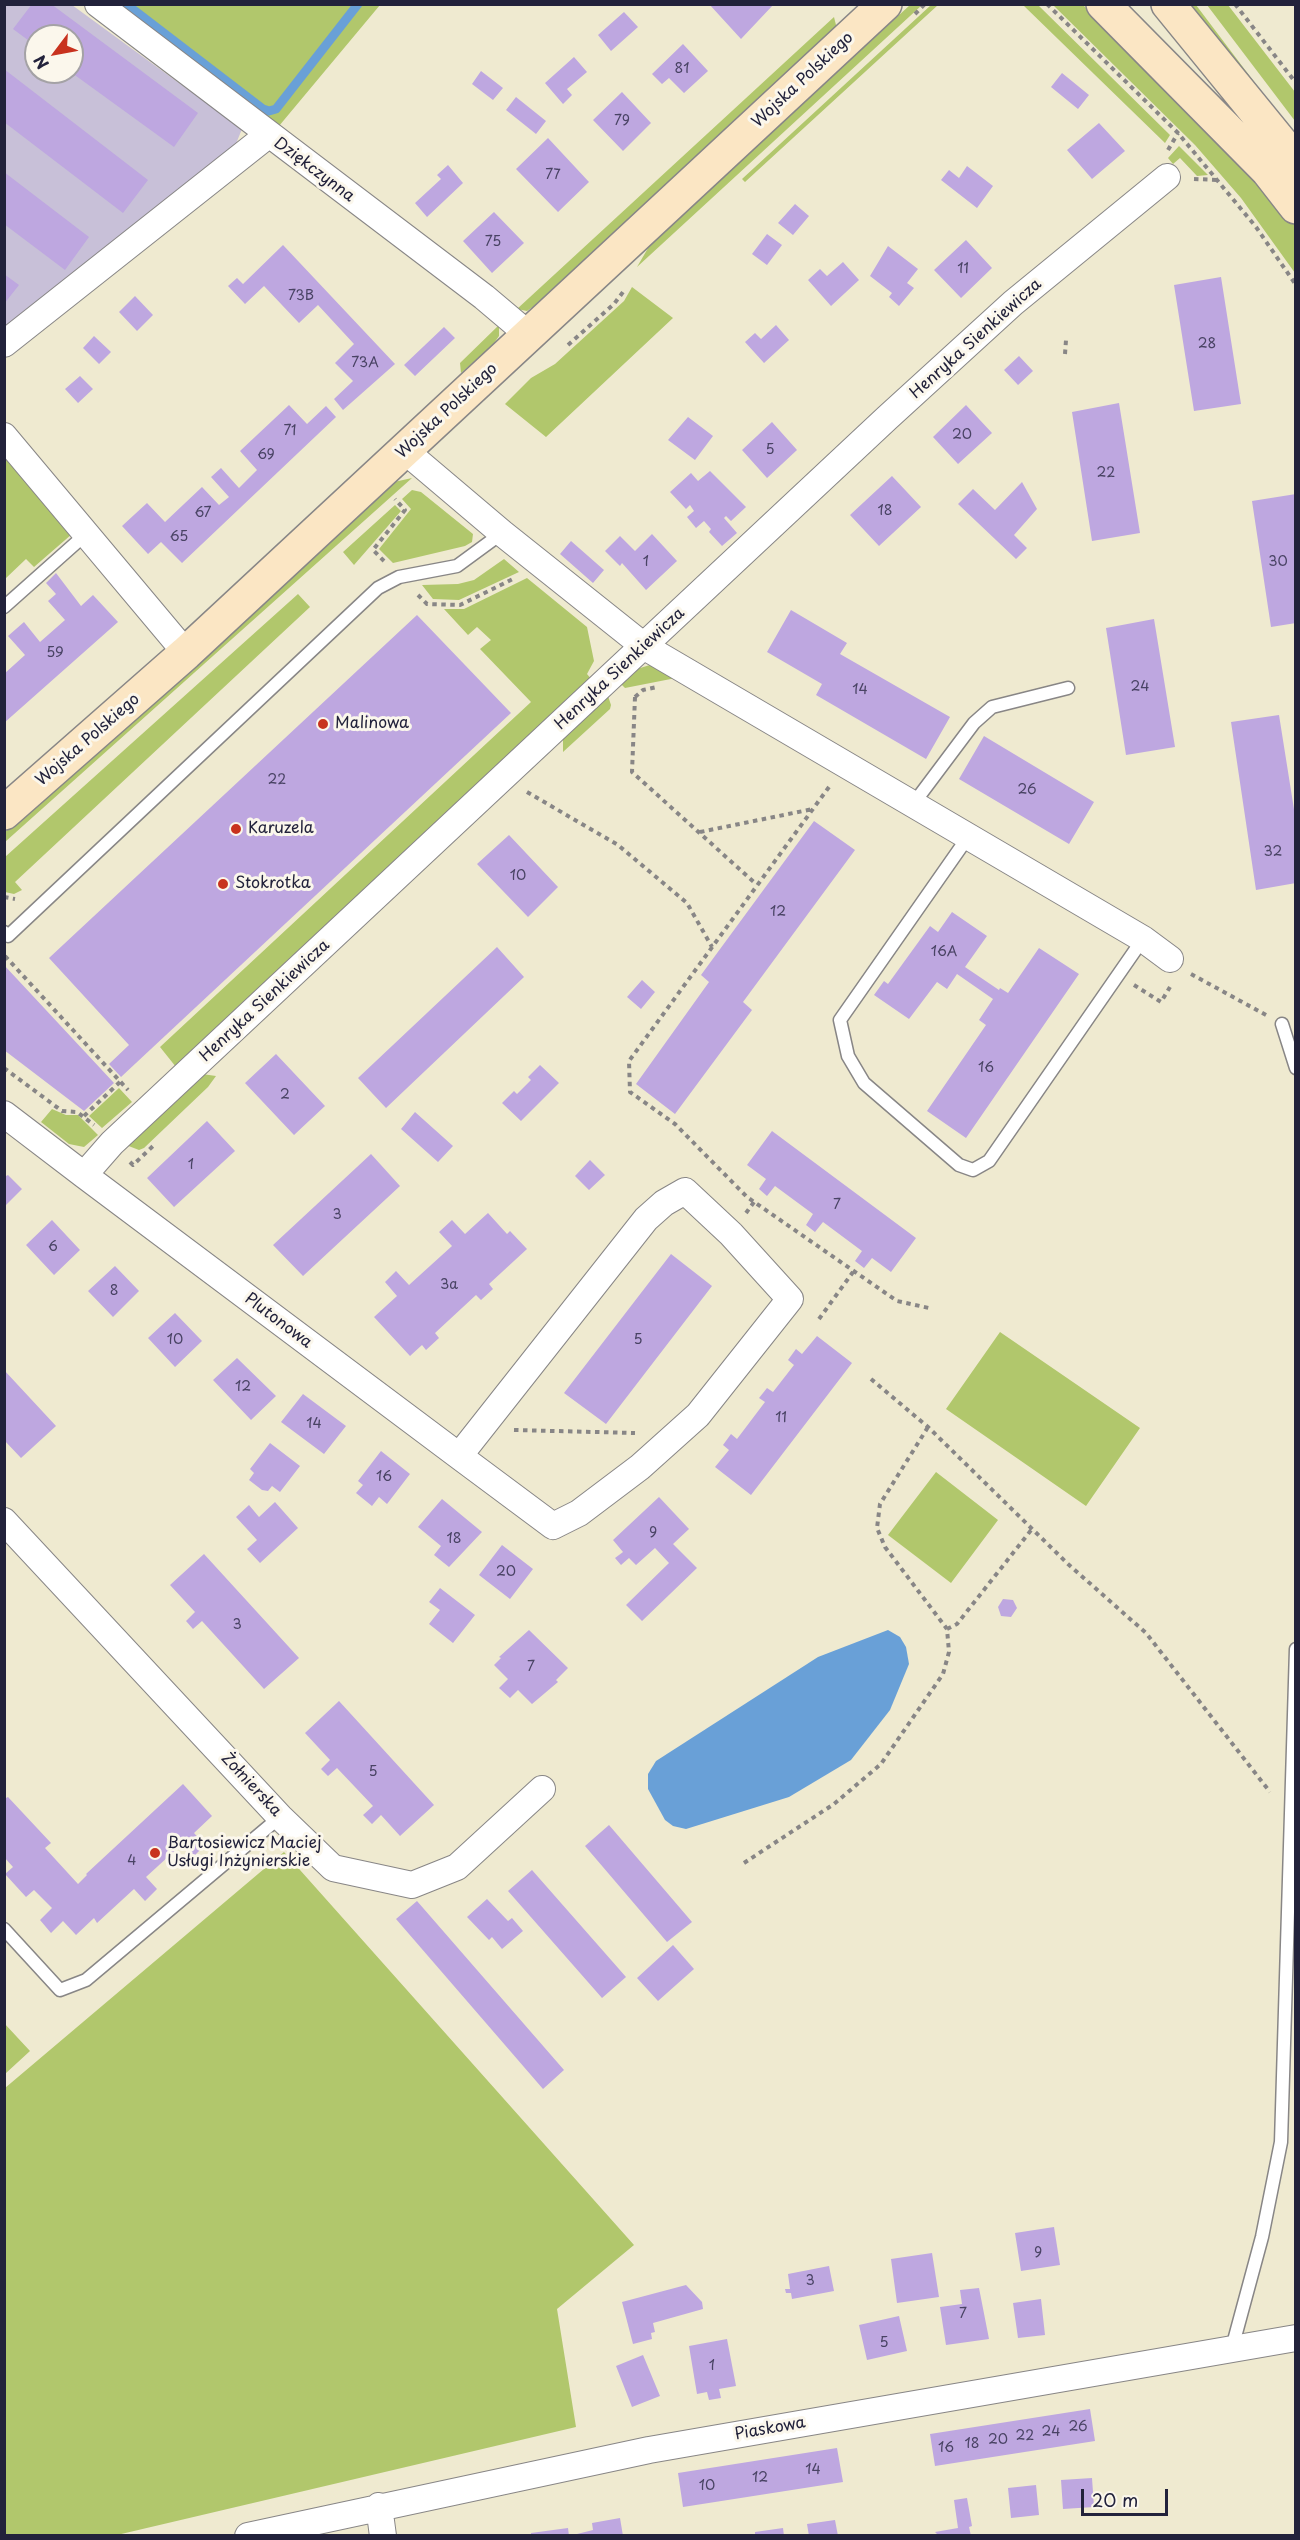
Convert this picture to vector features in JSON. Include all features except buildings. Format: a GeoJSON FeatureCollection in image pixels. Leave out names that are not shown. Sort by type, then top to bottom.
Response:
{"type":"FeatureCollection","features":[{"type":"Feature","properties":{"kind":"street","name":"Dziękczynna"},"geometry":{"type":"LineString","coordinates":[[98,4],[484,297],[529,335]]}},
{"type":"Feature","properties":{"kind":"street","name":"Wojska Polskiego"},"geometry":{"type":"LineString","coordinates":[[4,813],[186,653],[885,4]]}},
{"type":"Feature","properties":{"kind":"street"},"geometry":{"type":"LineString","coordinates":[[1103,4],[1268,171],[1296,207]]}},
{"type":"Feature","properties":{"kind":"street"},"geometry":{"type":"LineString","coordinates":[[1168,4],[1296,161]]}},
{"type":"Feature","properties":{"kind":"street"},"geometry":{"type":"LineString","coordinates":[[4,344],[268,135]]}},
{"type":"Feature","properties":{"kind":"street","name":"Henryka Sienkiewicza"},"geometry":{"type":"LineString","coordinates":[[84,1176],[112,1143],[1013,303],[1167,177]]}},
{"type":"Feature","properties":{"kind":"street"},"geometry":{"type":"LineString","coordinates":[[4,436],[186,653]]}},
{"type":"Feature","properties":{"kind":"street"},"geometry":{"type":"LineString","coordinates":[[404,450],[502,533],[645,646],[1143,939],[1179,965]]}},
{"type":"Feature","properties":{"kind":"street","name":"Plutonowa"},"geometry":{"type":"LineString","coordinates":[[4,1114],[554,1526],[579,1513],[640,1467],[669,1440]]}},
{"type":"Feature","properties":{"kind":"street"},"geometry":{"type":"LineString","coordinates":[[459,1456],[646,1219],[664,1203],[685,1191],[724,1227],[790,1299],[716,1395],[698,1415],[669,1440]]}},
{"type":"Feature","properties":{"kind":"street","name":"Żołnierska"},"geometry":{"type":"LineString","coordinates":[[4,1521],[280,1817],[333,1868],[412,1885],[457,1868],[542,1789]]}},
{"type":"Feature","properties":{"kind":"street","name":"Piaskowa"},"geometry":{"type":"LineString","coordinates":[[248,2535],[649,2450],[1296,2338]]}},
{"type":"Feature","properties":{"kind":"street"},"geometry":{"type":"LineString","coordinates":[[379,2506],[383,2535]]}},
{"type":"Feature","properties":{"kind":"lane"},"geometry":{"type":"LineString","coordinates":[[4,932],[8,936],[384,583],[399,577],[457,566],[502,533]]}},
{"type":"Feature","properties":{"kind":"lane"},"geometry":{"type":"LineString","coordinates":[[4,607],[86,534]]}},
{"type":"Feature","properties":{"kind":"lane"},"geometry":{"type":"LineString","coordinates":[[914,803],[974,723],[992,707],[1068,688]]}},
{"type":"Feature","properties":{"kind":"lane"},"geometry":{"type":"LineString","coordinates":[[968,837],[840,1020],[848,1056],[864,1083],[959,1165],[973,1170],[989,1161],[1143,939]]}},
{"type":"Feature","properties":{"kind":"lane"},"geometry":{"type":"LineString","coordinates":[[1282,1024],[1296,1068]]}},
{"type":"Feature","properties":{"kind":"lane"},"geometry":{"type":"LineString","coordinates":[[1232,2348],[1262,2237],[1281,2142],[1289,1816],[1296,1649]]}},
{"type":"Feature","properties":{"kind":"lane"},"geometry":{"type":"LineString","coordinates":[[4,1929],[60,1990],[86,1980],[280,1817]]}},
{"type":"Feature","properties":{"kind":"path"},"geometry":{"type":"LineString","coordinates":[[1047,4],[1178,133],[1256,227],[1296,285]]}},
{"type":"Feature","properties":{"kind":"path"},"geometry":{"type":"LineString","coordinates":[[1235,4],[1296,83]]}},
{"type":"Feature","properties":{"kind":"path"},"geometry":{"type":"LineString","coordinates":[[1065,354],[1066,340]]}},
{"type":"Feature","properties":{"kind":"path"},"geometry":{"type":"LineString","coordinates":[[387,564],[373,550],[405,510],[394,499]]}},
{"type":"Feature","properties":{"kind":"path"},"geometry":{"type":"LineString","coordinates":[[415,592],[427,604],[460,605],[518,577]]}},
{"type":"Feature","properties":{"kind":"path"},"geometry":{"type":"LineString","coordinates":[[629,698],[635,697],[643,690],[661,686]]}},
{"type":"Feature","properties":{"kind":"path"},"geometry":{"type":"LineString","coordinates":[[635,697],[632,772],[756,884]]}},
{"type":"Feature","properties":{"kind":"path"},"geometry":{"type":"LineString","coordinates":[[830,785],[629,1061],[630,1092],[675,1124],[747,1197],[897,1301],[929,1308]]}},
{"type":"Feature","properties":{"kind":"path"},"geometry":{"type":"LineString","coordinates":[[526,792],[618,845],[687,903],[712,946]]}},
{"type":"Feature","properties":{"kind":"path"},"geometry":{"type":"LineString","coordinates":[[699,832],[813,809]]}},
{"type":"Feature","properties":{"kind":"path"},"geometry":{"type":"LineString","coordinates":[[4,956],[132,1093]]}},
{"type":"Feature","properties":{"kind":"path"},"geometry":{"type":"LineString","coordinates":[[1179,965],[1282,1024]]}},
{"type":"Feature","properties":{"kind":"path"},"geometry":{"type":"LineString","coordinates":[[4,1068],[62,1111],[77,1112],[97,1128]]}},
{"type":"Feature","properties":{"kind":"path"},"geometry":{"type":"LineString","coordinates":[[84,1116],[121,1081]]}},
{"type":"Feature","properties":{"kind":"path"},"geometry":{"type":"LineString","coordinates":[[819,1319],[853,1272]]}},
{"type":"Feature","properties":{"kind":"path"},"geometry":{"type":"LineString","coordinates":[[871,1379],[928,1427],[1032,1529],[1146,1633],[1289,1816]]}},
{"type":"Feature","properties":{"kind":"path"},"geometry":{"type":"LineString","coordinates":[[744,1863],[834,1804],[887,1758],[943,1674],[949,1652],[947,1629],[885,1547],[878,1528],[880,1504],[928,1427]]}},
{"type":"Feature","properties":{"kind":"path"},"geometry":{"type":"LineString","coordinates":[[512,1430],[660,1434],[669,1440]]}},
{"type":"Feature","properties":{"kind":"path"},"geometry":{"type":"LineString","coordinates":[[947,1629],[957,1624],[1032,1529]]}},
{"type":"Feature","properties":{"kind":"shaded area"},"geometry":{"type":"Polygon","coordinates":[[[5,5],[72,5],[242,129],[233,151],[5,333],[5,5]]]}},
{"type":"Feature","properties":{"kind":"green space"},"geometry":{"type":"Polygon","coordinates":[[[117,5],[380,5],[279,126],[117,5]]]}},
{"type":"Feature","properties":{"kind":"green space"},"geometry":{"type":"Polygon","coordinates":[[[910,5],[922,5],[637,267],[651,243],[910,5]]]}},
{"type":"Feature","properties":{"kind":"green space"},"geometry":{"type":"Polygon","coordinates":[[[931,5],[938,5],[745,182],[742,179],[931,5]]]}},
{"type":"Feature","properties":{"kind":"green space"},"geometry":{"type":"Polygon","coordinates":[[[1023,5],[1038,5],[1170,135],[1165,143],[1023,5]]]}},
{"type":"Feature","properties":{"kind":"green space"},"geometry":{"type":"Polygon","coordinates":[[[1053,5],[1083,5],[1222,141],[1295,223],[1295,273],[1241,198],[1195,145],[1053,5]]]}},
{"type":"Feature","properties":{"kind":"green space"},"geometry":{"type":"Polygon","coordinates":[[[1189,5],[1196,5],[1295,136],[1189,5]]]}},
{"type":"Feature","properties":{"kind":"green space"},"geometry":{"type":"Polygon","coordinates":[[[1207,5],[1228,5],[1295,92],[1295,121],[1207,5]]]}},
{"type":"Feature","properties":{"kind":"green space"},"geometry":{"type":"Polygon","coordinates":[[[834,17],[837,29],[534,306],[527,311],[517,309],[834,17]]]}},
{"type":"Feature","properties":{"kind":"green space"},"geometry":{"type":"Polygon","coordinates":[[[1179,146],[1208,175],[1197,176],[1180,158],[1173,164],[1168,158],[1179,146]]]}},
{"type":"Feature","properties":{"kind":"green space"},"geometry":{"type":"Polygon","coordinates":[[[632,287],[673,318],[546,437],[505,404],[531,378],[555,364],[624,301],[632,287]]]}},
{"type":"Feature","properties":{"kind":"green space"},"geometry":{"type":"Polygon","coordinates":[[[499,325],[499,336],[492,346],[461,373],[460,363],[499,325]]]}},
{"type":"Feature","properties":{"kind":"green space"},"geometry":{"type":"Polygon","coordinates":[[[4,451],[72,534],[34,567],[26,559],[5,579],[4,451]]]}},
{"type":"Feature","properties":{"kind":"green space"},"geometry":{"type":"Polygon","coordinates":[[[412,478],[5,842],[4,833],[394,482],[412,478]]]}},
{"type":"Feature","properties":{"kind":"green space"},"geometry":{"type":"Polygon","coordinates":[[[412,490],[421,492],[473,534],[472,542],[465,546],[393,563],[379,549],[411,509],[402,499],[412,490]]]}},
{"type":"Feature","properties":{"kind":"green space"},"geometry":{"type":"Polygon","coordinates":[[[395,505],[401,511],[354,565],[343,552],[395,505]]]}},
{"type":"Feature","properties":{"kind":"green space"},"geometry":{"type":"Polygon","coordinates":[[[504,559],[519,572],[459,600],[433,599],[422,585],[458,584],[474,580],[504,559]]]}},
{"type":"Feature","properties":{"kind":"green space"},"geometry":{"type":"Polygon","coordinates":[[[527,578],[587,627],[594,661],[587,674],[592,680],[176,1067],[160,1047],[531,702],[480,649],[491,640],[477,627],[468,635],[444,609],[464,609],[527,578]]]}},
{"type":"Feature","properties":{"kind":"green space"},"geometry":{"type":"Polygon","coordinates":[[[298,594],[310,607],[15,882],[22,890],[14,894],[5,892],[5,857],[298,594]]]}},
{"type":"Feature","properties":{"kind":"green space"},"geometry":{"type":"Polygon","coordinates":[[[653,664],[681,677],[625,688],[621,684],[637,669],[653,664]]]}},
{"type":"Feature","properties":{"kind":"green space"},"geometry":{"type":"Polygon","coordinates":[[[608,696],[610,709],[563,752],[563,737],[608,696]]]}},
{"type":"Feature","properties":{"kind":"green space"},"geometry":{"type":"Polygon","coordinates":[[[202,1074],[216,1076],[208,1087],[144,1148],[139,1150],[126,1145],[202,1074]]]}},
{"type":"Feature","properties":{"kind":"green space"},"geometry":{"type":"Polygon","coordinates":[[[119,1088],[132,1102],[102,1128],[89,1116],[119,1088]]]}},
{"type":"Feature","properties":{"kind":"green space"},"geometry":{"type":"Polygon","coordinates":[[[52,1109],[66,1115],[78,1115],[98,1135],[84,1147],[69,1144],[41,1122],[52,1109]]]}},
{"type":"Feature","properties":{"kind":"green space"},"geometry":{"type":"Polygon","coordinates":[[[1000,1332],[1140,1428],[1086,1506],[946,1409],[1000,1332]]]}},
{"type":"Feature","properties":{"kind":"green space"},"geometry":{"type":"Polygon","coordinates":[[[936,1472],[998,1520],[951,1583],[888,1535],[936,1472]]]}},
{"type":"Feature","properties":{"kind":"green space"},"geometry":{"type":"Polygon","coordinates":[[[284,1852],[634,2245],[557,2309],[576,2427],[117,2535],[5,2535],[5,2088],[284,1852]]]}},
{"type":"Feature","properties":{"kind":"green space"},"geometry":{"type":"Polygon","coordinates":[[[4,2023],[30,2051],[5,2074],[4,2073],[4,2023]]]}},
{"type":"Feature","properties":{"kind":"water"},"geometry":{"type":"Polygon","coordinates":[[[888,1630],[900,1637],[906,1647],[909,1664],[890,1710],[851,1760],[789,1797],[686,1829],[673,1826],[665,1820],[648,1789],[648,1774],[656,1761],[818,1657],[888,1630]]]}},
{"type":"Feature","properties":{"kind":"waterway"},"geometry":{"type":"LineString","coordinates":[[126,4],[263,109],[269,111],[276,109],[358,4]]}},
{"type":"Feature","properties":{"kind":"place","name":"Malinowa"},"geometry":{"type":"Point","coordinates":[323,724]}},
{"type":"Feature","properties":{"kind":"place","name":"Karuzela"},"geometry":{"type":"Point","coordinates":[236,829]}},
{"type":"Feature","properties":{"kind":"place","name":"Stokrotka"},"geometry":{"type":"Point","coordinates":[223,884]}},
{"type":"Feature","properties":{"kind":"place","name":"Bartosiewicz Maciej Usługi Inżynierskie"},"geometry":{"type":"Point","coordinates":[155,1853]}}]}
